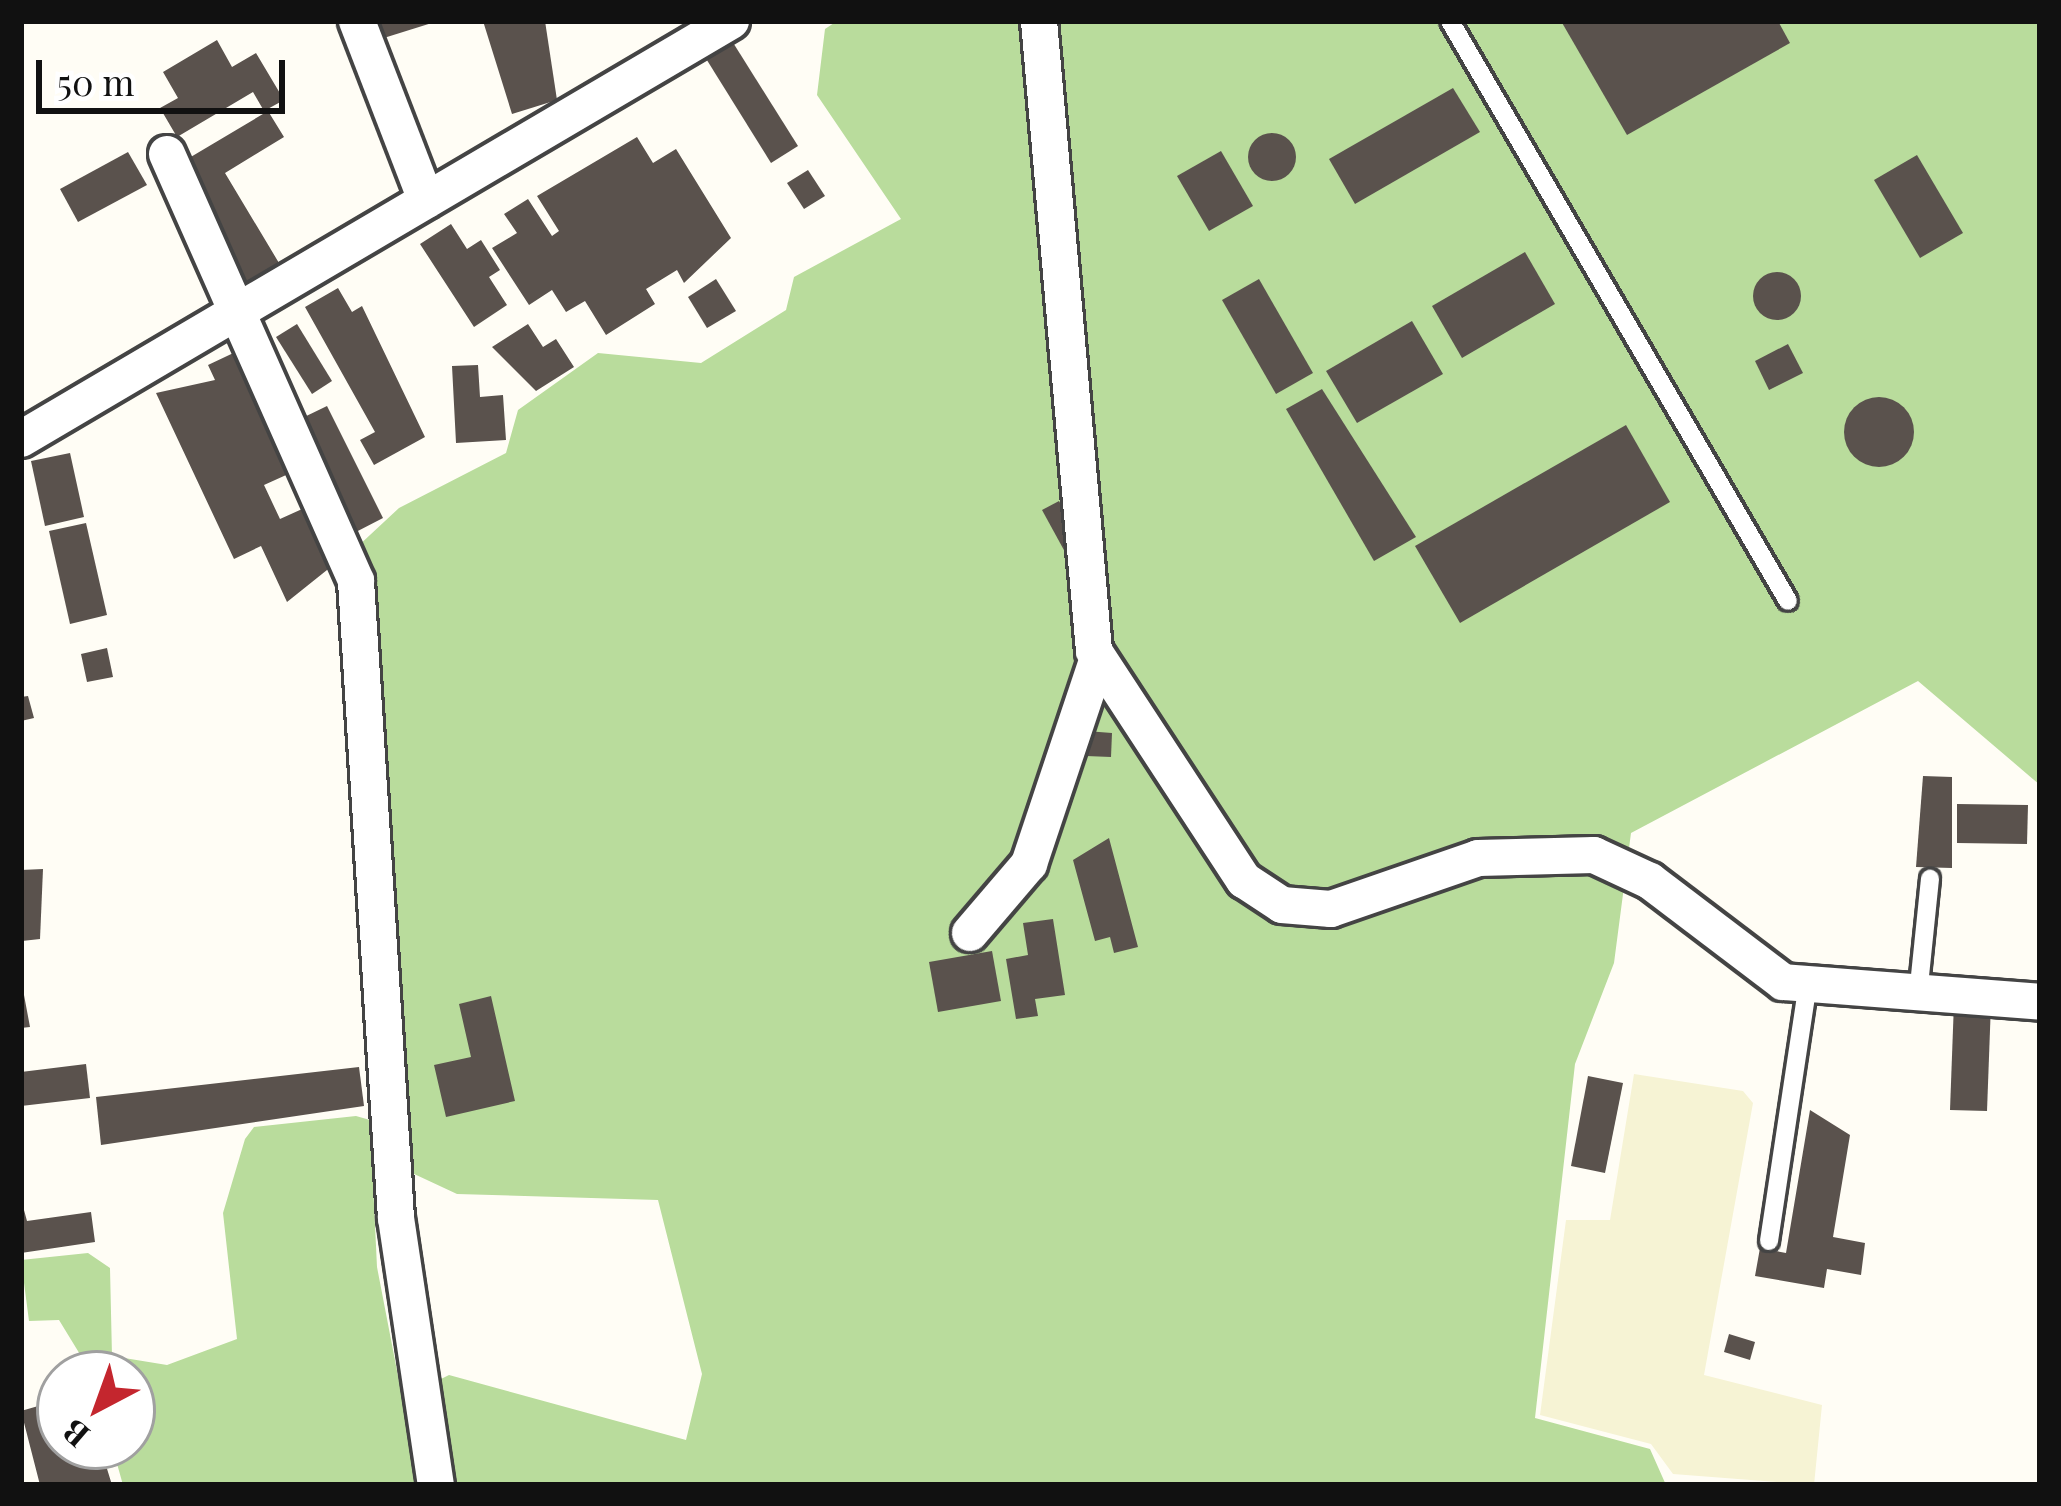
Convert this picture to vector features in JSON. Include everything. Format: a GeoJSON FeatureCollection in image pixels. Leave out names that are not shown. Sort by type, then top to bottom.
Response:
{"type":"FeatureCollection","features":[{"type":"Feature","properties":{"kind":"street"},"geometry":{"type":"LineString","coordinates":[[357,21],[426,200]]}},
{"type":"Feature","properties":{"kind":"street"},"geometry":{"type":"LineString","coordinates":[[21,439],[731,21]]}},
{"type":"Feature","properties":{"kind":"street"},"geometry":{"type":"LineString","coordinates":[[970,933],[1029,864],[1097,661],[1039,21]]}},
{"type":"Feature","properties":{"kind":"street"},"geometry":{"type":"LineString","coordinates":[[167,154],[356,580],[396,1218],[436,1485]]}},
{"type":"Feature","properties":{"kind":"street"},"geometry":{"type":"LineString","coordinates":[[1097,661],[1244,880],[1282,905],[1331,909],[1478,858],[1594,855],[1623,863],[1755,965],[1808,988],[2040,1002]]}},
{"type":"Feature","properties":{"kind":"lane"},"geometry":{"type":"LineString","coordinates":[[1450,21],[1788,602]]}},
{"type":"Feature","properties":{"kind":"lane"},"geometry":{"type":"LineString","coordinates":[[1918,994],[1930,879]]}},
{"type":"Feature","properties":{"kind":"lane"},"geometry":{"type":"LineString","coordinates":[[1769,1241],[1808,988]]}},
{"type":"Feature","properties":{"kind":"shaded area"},"geometry":{"type":"Polygon","coordinates":[[[1634,1074],[1743,1091],[1753,1103],[1704,1375],[1822,1405],[1814,1485],[1673,1474],[1651,1444],[1540,1415],[1566,1220],[1610,1220],[1634,1074]]]}},
{"type":"Feature","properties":{"kind":"green space"},"geometry":{"type":"Polygon","coordinates":[[[837,21],[2040,21],[2040,785],[1918,681],[1631,833],[1614,963],[1575,1064],[1535,1418],[1650,1449],[1666,1485],[455,1485],[425,1387],[449,1375],[686,1440],[702,1374],[658,1200],[457,1194],[412,1173],[356,548],[399,508],[506,453],[518,410],[598,353],[701,363],[786,310],[794,277],[901,219],[817,95],[825,29],[837,21]]]}},
{"type":"Feature","properties":{"kind":"green space"},"geometry":{"type":"Polygon","coordinates":[[[356,1116],[370,1120],[377,1267],[419,1485],[123,1485],[119,1470],[156,1470],[156,1363],[167,1365],[237,1339],[223,1213],[245,1139],[254,1127],[356,1116]]]}},
{"type":"Feature","properties":{"kind":"green space"},"geometry":{"type":"Polygon","coordinates":[[[88,1253],[110,1268],[112,1350],[77,1350],[59,1320],[29,1321],[21,1260],[88,1253]]]}},
{"type":"Feature","properties":{"kind":"building"},"geometry":{"type":"Polygon","coordinates":[[[365,21],[435,21],[435,22],[371,42],[365,21]]]}},
{"type":"Feature","properties":{"kind":"building"},"geometry":{"type":"Polygon","coordinates":[[[483,21],[545,21],[557,100],[512,114],[483,21]]]}},
{"type":"Feature","properties":{"kind":"building"},"geometry":{"type":"Polygon","coordinates":[[[1561,21],[1778,21],[1790,43],[1627,135],[1561,21]]]}},
{"type":"Feature","properties":{"kind":"building"},"geometry":{"type":"Polygon","coordinates":[[[217,40],[232,67],[256,53],[284,100],[264,111],[253,92],[177,137],[160,108],[178,98],[163,72],[217,40]]]}},
{"type":"Feature","properties":{"kind":"building"},"geometry":{"type":"Polygon","coordinates":[[[732,41],[798,146],[771,163],[705,57],[732,41]]]}},
{"type":"Feature","properties":{"kind":"building"},"geometry":{"type":"Polygon","coordinates":[[[1453,88],[1480,132],[1355,204],[1329,159],[1453,88]]]}},
{"type":"Feature","properties":{"kind":"building"},"geometry":{"type":"Polygon","coordinates":[[[268,111],[284,137],[225,173],[279,263],[247,283],[184,161],[268,111]]]}},
{"type":"Feature","properties":{"kind":"building"},"geometry":{"type":"Polygon","coordinates":[[[1272,133],[1289,140],[1296,157],[1289,174],[1272,181],[1255,174],[1248,157],[1255,140],[1272,133]]]}},
{"type":"Feature","properties":{"kind":"building"},"geometry":{"type":"Polygon","coordinates":[[[637,137],[653,163],[676,149],[731,238],[684,283],[677,270],[646,289],[655,304],[606,335],[585,301],[566,312],[552,290],[529,305],[492,248],[517,233],[504,214],[528,199],[552,236],[559,231],[537,196],[637,137]]]}},
{"type":"Feature","properties":{"kind":"building"},"geometry":{"type":"Polygon","coordinates":[[[1221,151],[1253,206],[1209,231],[1177,176],[1221,151]]]}},
{"type":"Feature","properties":{"kind":"building"},"geometry":{"type":"Polygon","coordinates":[[[128,152],[147,185],[78,222],[60,189],[128,152]]]}},
{"type":"Feature","properties":{"kind":"building"},"geometry":{"type":"Polygon","coordinates":[[[1917,155],[1963,233],[1920,258],[1874,180],[1917,155]]]}},
{"type":"Feature","properties":{"kind":"building"},"geometry":{"type":"Polygon","coordinates":[[[808,170],[825,196],[804,209],[787,183],[808,170]]]}},
{"type":"Feature","properties":{"kind":"building"},"geometry":{"type":"Polygon","coordinates":[[[451,224],[467,249],[481,240],[500,270],[489,277],[507,305],[474,327],[420,244],[451,224]]]}},
{"type":"Feature","properties":{"kind":"building"},"geometry":{"type":"Polygon","coordinates":[[[1525,252],[1555,304],[1462,358],[1432,306],[1525,252]]]}},
{"type":"Feature","properties":{"kind":"building"},"geometry":{"type":"Polygon","coordinates":[[[1777,272],[1794,279],[1801,296],[1794,313],[1777,320],[1760,313],[1753,296],[1760,279],[1777,272]]]}},
{"type":"Feature","properties":{"kind":"building"},"geometry":{"type":"Polygon","coordinates":[[[716,279],[736,311],[707,328],[688,297],[716,279]]]}},
{"type":"Feature","properties":{"kind":"building"},"geometry":{"type":"Polygon","coordinates":[[[1259,279],[1313,373],[1276,394],[1222,300],[1259,279]]]}},
{"type":"Feature","properties":{"kind":"building"},"geometry":{"type":"Polygon","coordinates":[[[338,288],[352,312],[362,306],[425,437],[374,465],[360,440],[375,432],[305,307],[338,288]]]}},
{"type":"Feature","properties":{"kind":"building"},"geometry":{"type":"Polygon","coordinates":[[[1412,321],[1443,374],[1357,423],[1326,371],[1412,321]]]}},
{"type":"Feature","properties":{"kind":"building"},"geometry":{"type":"Polygon","coordinates":[[[297,324],[332,381],[312,394],[276,337],[297,324]]]}},
{"type":"Feature","properties":{"kind":"building"},"geometry":{"type":"Polygon","coordinates":[[[528,324],[543,347],[556,339],[574,367],[536,391],[492,347],[528,324]]]}},
{"type":"Feature","properties":{"kind":"building"},"geometry":{"type":"Polygon","coordinates":[[[1788,344],[1803,373],[1769,390],[1755,361],[1788,344]]]}},
{"type":"Feature","properties":{"kind":"building"},"geometry":{"type":"Polygon","coordinates":[[[244,348],[295,471],[264,485],[280,519],[311,505],[337,562],[287,602],[261,546],[234,559],[156,393],[215,380],[208,365],[244,348]]]}},
{"type":"Feature","properties":{"kind":"building"},"geometry":{"type":"Polygon","coordinates":[[[478,365],[480,397],[503,395],[506,440],[456,443],[452,366],[478,365]]]}},
{"type":"Feature","properties":{"kind":"building"},"geometry":{"type":"Polygon","coordinates":[[[1322,389],[1416,537],[1374,561],[1286,409],[1322,389]]]}},
{"type":"Feature","properties":{"kind":"building"},"geometry":{"type":"Polygon","coordinates":[[[1879,397],[1903,408],[1914,432],[1903,456],[1879,467],[1855,456],[1844,432],[1855,408],[1879,397]]]}},
{"type":"Feature","properties":{"kind":"building"},"geometry":{"type":"Polygon","coordinates":[[[327,406],[383,518],[352,534],[296,421],[327,406]]]}},
{"type":"Feature","properties":{"kind":"building"},"geometry":{"type":"Polygon","coordinates":[[[1626,425],[1670,502],[1460,623],[1415,546],[1626,425]]]}},
{"type":"Feature","properties":{"kind":"building"},"geometry":{"type":"Polygon","coordinates":[[[70,453],[84,517],[45,526],[31,461],[70,453]]]}},
{"type":"Feature","properties":{"kind":"building"},"geometry":{"type":"Polygon","coordinates":[[[1059,501],[1082,543],[1065,552],[1042,510],[1059,501]]]}},
{"type":"Feature","properties":{"kind":"building"},"geometry":{"type":"Polygon","coordinates":[[[86,523],[107,615],[70,624],[49,531],[86,523]]]}},
{"type":"Feature","properties":{"kind":"building"},"geometry":{"type":"Polygon","coordinates":[[[107,648],[113,677],[87,682],[81,654],[107,648]]]}},
{"type":"Feature","properties":{"kind":"building"},"geometry":{"type":"Polygon","coordinates":[[[28,696],[34,718],[21,721],[21,697],[28,696]]]}},
{"type":"Feature","properties":{"kind":"building"},"geometry":{"type":"Polygon","coordinates":[[[1086,731],[1112,733],[1111,757],[1086,756],[1086,731]]]}},
{"type":"Feature","properties":{"kind":"building"},"geometry":{"type":"Polygon","coordinates":[[[1923,776],[1952,777],[1952,868],[1916,867],[1923,776]]]}},
{"type":"Feature","properties":{"kind":"building"},"geometry":{"type":"Polygon","coordinates":[[[1957,804],[2028,805],[2027,844],[1957,843],[1957,804]]]}},
{"type":"Feature","properties":{"kind":"building"},"geometry":{"type":"Polygon","coordinates":[[[1109,838],[1138,947],[1114,953],[1110,937],[1095,941],[1073,860],[1109,838]]]}},
{"type":"Feature","properties":{"kind":"building"},"geometry":{"type":"Polygon","coordinates":[[[43,869],[40,939],[22,941],[21,870],[43,869]]]}},
{"type":"Feature","properties":{"kind":"building"},"geometry":{"type":"Polygon","coordinates":[[[1053,919],[1065,995],[1035,999],[1038,1016],[1016,1019],[1006,959],[1028,955],[1023,923],[1053,919]]]}},
{"type":"Feature","properties":{"kind":"building"},"geometry":{"type":"Polygon","coordinates":[[[992,951],[1001,1001],[938,1012],[929,962],[992,951]]]}},
{"type":"Feature","properties":{"kind":"building"},"geometry":{"type":"Polygon","coordinates":[[[21,979],[30,1027],[21,1028],[21,979]]]}},
{"type":"Feature","properties":{"kind":"building"},"geometry":{"type":"Polygon","coordinates":[[[491,996],[515,1101],[446,1117],[434,1065],[471,1057],[459,1004],[491,996]]]}},
{"type":"Feature","properties":{"kind":"building"},"geometry":{"type":"Polygon","coordinates":[[[1954,1002],[1991,1003],[1987,1111],[1950,1110],[1954,1002]]]}},
{"type":"Feature","properties":{"kind":"building"},"geometry":{"type":"Polygon","coordinates":[[[86,1064],[90,1098],[21,1106],[21,1072],[86,1064]]]}},
{"type":"Feature","properties":{"kind":"building"},"geometry":{"type":"Polygon","coordinates":[[[359,1067],[364,1106],[101,1145],[96,1097],[359,1067]]]}},
{"type":"Feature","properties":{"kind":"building"},"geometry":{"type":"Polygon","coordinates":[[[1588,1076],[1623,1083],[1605,1173],[1571,1166],[1588,1076]]]}},
{"type":"Feature","properties":{"kind":"building"},"geometry":{"type":"Polygon","coordinates":[[[1810,1110],[1850,1135],[1833,1237],[1865,1243],[1861,1275],[1827,1269],[1824,1288],[1755,1276],[1760,1248],[1786,1253],[1810,1110]]]}},
{"type":"Feature","properties":{"kind":"building"},"geometry":{"type":"Polygon","coordinates":[[[21,1199],[27,1221],[91,1212],[95,1242],[21,1253],[21,1199]]]}},
{"type":"Feature","properties":{"kind":"building"},"geometry":{"type":"Polygon","coordinates":[[[1729,1334],[1755,1342],[1750,1360],[1724,1352],[1729,1334]]]}},
{"type":"Feature","properties":{"kind":"building"},"geometry":{"type":"Polygon","coordinates":[[[36,1407],[36,1469],[21,1411],[36,1407]]]}},
{"type":"Feature","properties":{"kind":"building"},"geometry":{"type":"Polygon","coordinates":[[[36,1470],[107,1470],[112,1485],[40,1485],[36,1470]]]}}]}
